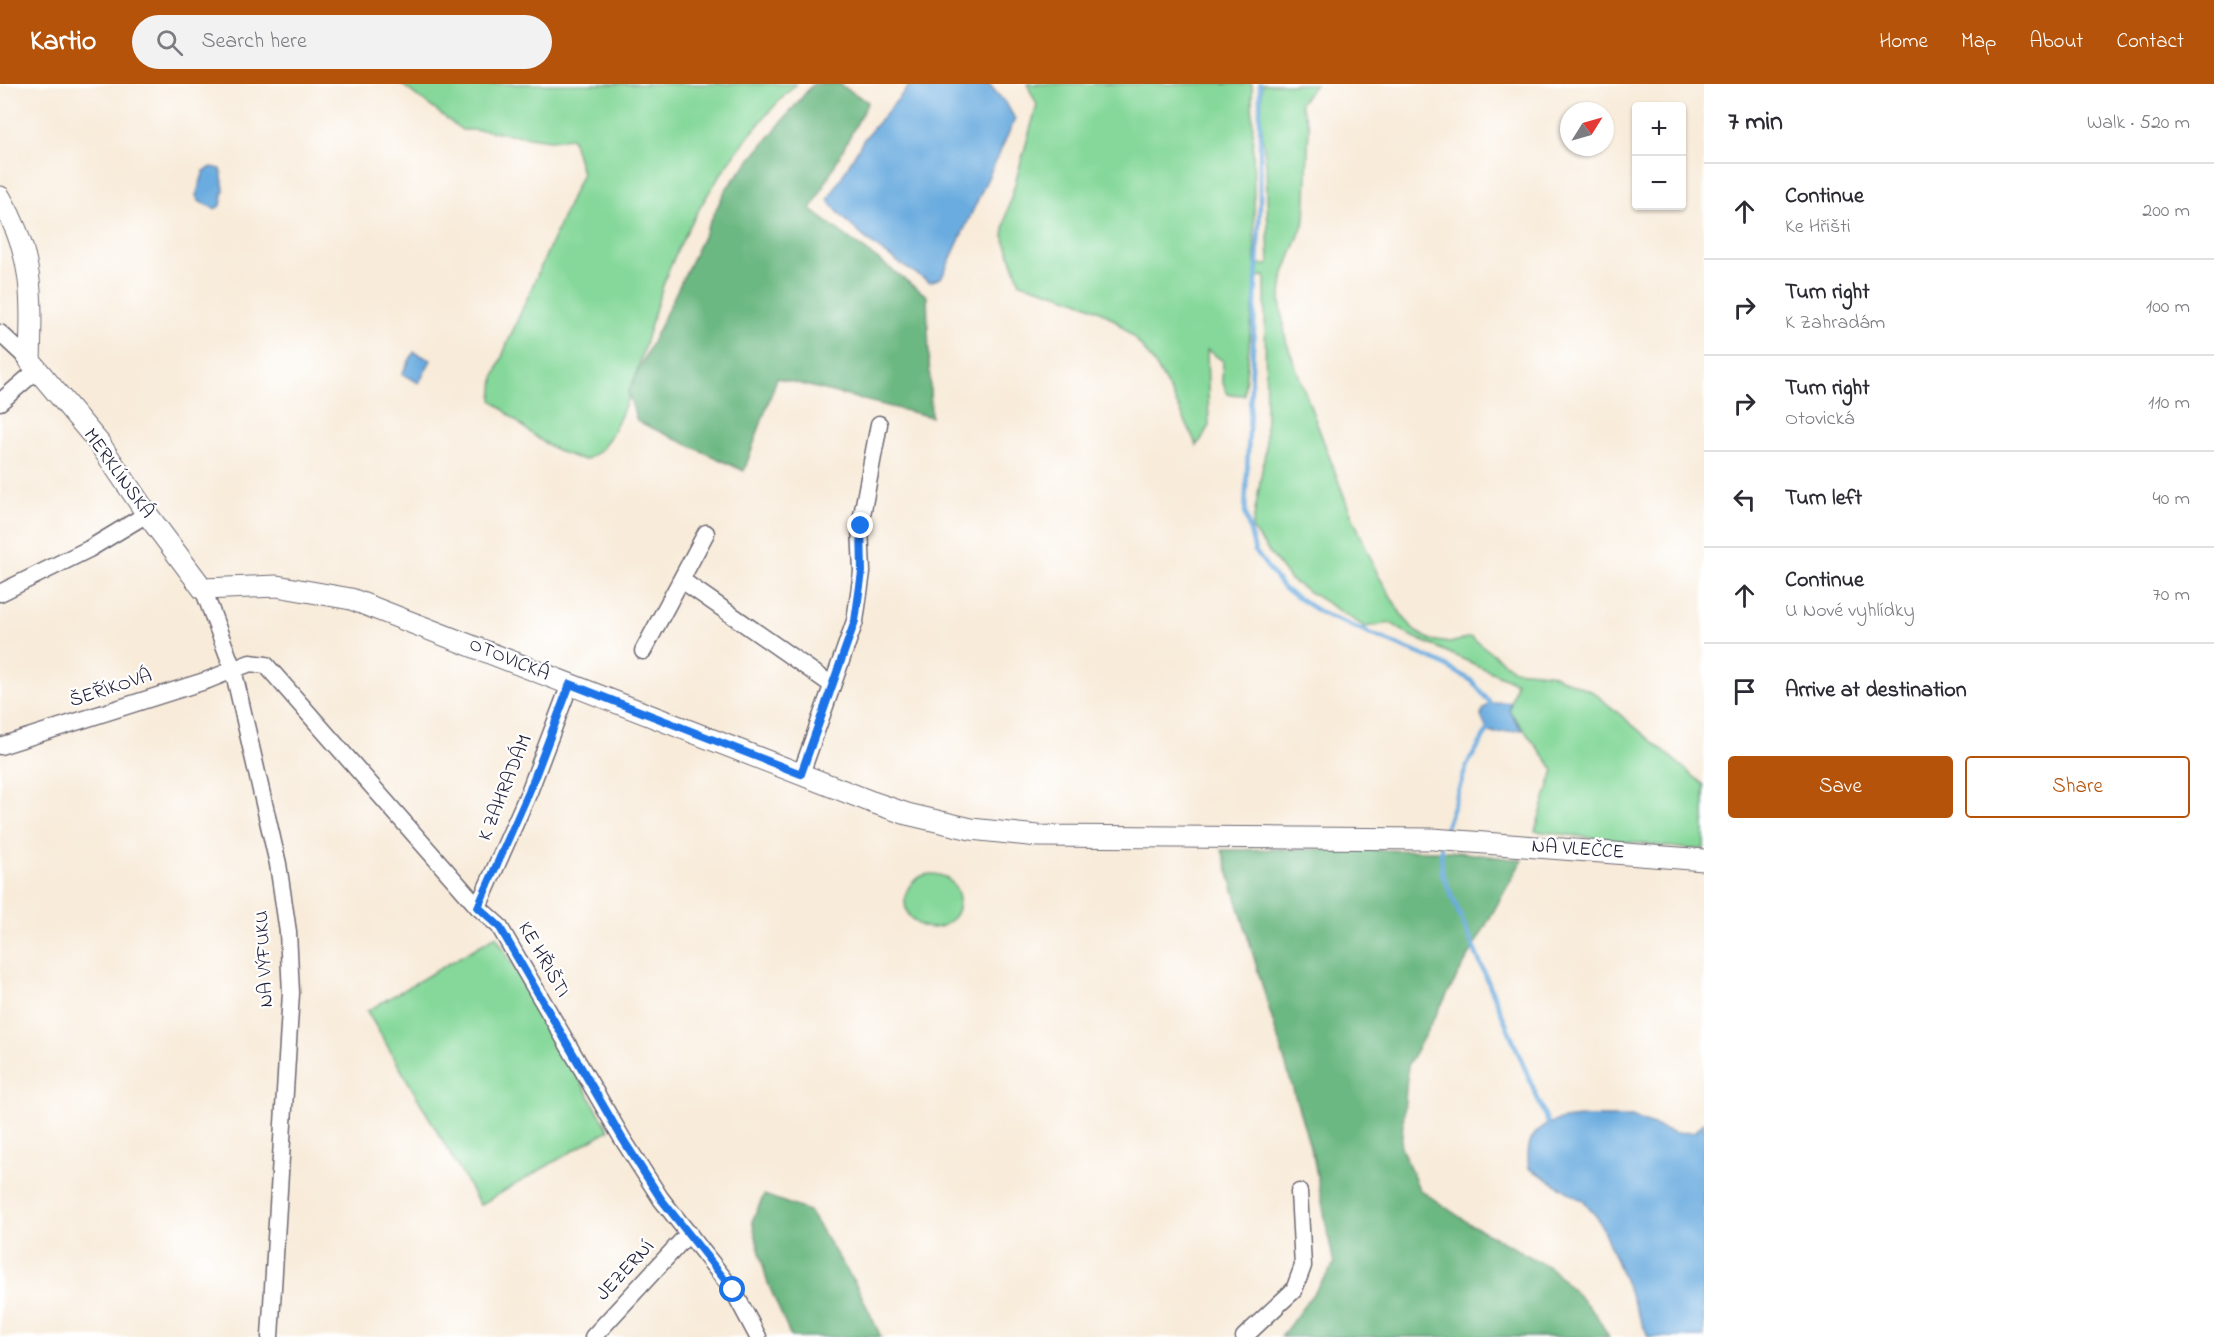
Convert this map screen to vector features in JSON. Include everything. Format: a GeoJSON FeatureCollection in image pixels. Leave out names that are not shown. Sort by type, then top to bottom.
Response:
{"type":"FeatureCollection","features":[{"type":"Feature","properties":{"kind":"street"},"geometry":{"type":"LineString","coordinates":[[0,198],[24,246],[32,290],[34,365],[0,402]]}},
{"type":"Feature","properties":{"kind":"street","name":"MERKLÍNSKÁ"},"geometry":{"type":"LineString","coordinates":[[0,333],[34,365],[99,443],[147,514],[203,589]]}},
{"type":"Feature","properties":{"kind":"street"},"geometry":{"type":"LineString","coordinates":[[801,774],[855,621],[862,572],[861,526],[879,424]]}},
{"type":"Feature","properties":{"kind":"street"},"geometry":{"type":"LineString","coordinates":[[1,595],[89,549],[147,514]]}},
{"type":"Feature","properties":{"kind":"street"},"geometry":{"type":"LineString","coordinates":[[643,651],[683,580],[706,533]]}},
{"type":"Feature","properties":{"kind":"street"},"geometry":{"type":"LineString","coordinates":[[683,580],[832,685]]}},
{"type":"Feature","properties":{"kind":"street","name":"OTOVICKÁ"},"geometry":{"type":"LineString","coordinates":[[203,589],[277,586],[351,599],[872,802]]}},
{"type":"Feature","properties":{"kind":"street","name":"NA VÝFUKU"},"geometry":{"type":"LineString","coordinates":[[203,589],[233,669],[278,864],[288,932],[291,993],[270,1337]]}},
{"type":"Feature","properties":{"kind":"street","name":"KE HŘIŠTI"},"geometry":{"type":"LineString","coordinates":[[233,669],[250,663],[266,665],[478,907],[499,926],[622,1138],[661,1199],[733,1290],[758,1337]]}},
{"type":"Feature","properties":{"kind":"street","name":"ŠEŘÍKOVÁ"},"geometry":{"type":"LineString","coordinates":[[0,746],[208,680],[233,669]]}},
{"type":"Feature","properties":{"kind":"street","name":"K ZAHRADÁM"},"geometry":{"type":"LineString","coordinates":[[478,907],[529,792],[570,684]]}},
{"type":"Feature","properties":{"kind":"street","name":"NA VLEČCE"},"geometry":{"type":"LineString","coordinates":[[872,802],[907,814],[971,830],[1038,836],[1451,840],[1704,860]]}},
{"type":"Feature","properties":{"kind":"street"},"geometry":{"type":"LineString","coordinates":[[1244,1337],[1261,1318],[1294,1290],[1303,1266],[1299,1192]]}},
{"type":"Feature","properties":{"kind":"street","name":"JEZERNÍ"},"geometry":{"type":"LineString","coordinates":[[593,1337],[689,1233]]}},
{"type":"Feature","properties":{"kind":"green space"},"geometry":{"type":"Polygon","coordinates":[[[401,84],[796,84],[740,148],[692,221],[668,272],[632,387],[614,430],[603,447],[585,460],[547,444],[524,428],[492,400],[494,378],[507,344],[582,173],[572,138],[549,140],[483,130],[462,130],[401,84]]]}},
{"type":"Feature","properties":{"kind":"green space"},"geometry":{"type":"Polygon","coordinates":[[[813,84],[839,84],[868,102],[811,210],[927,296],[931,417],[777,378],[744,471],[637,421],[628,392],[726,189],[813,84]]]}},
{"type":"Feature","properties":{"kind":"green space"},"geometry":{"type":"Polygon","coordinates":[[[1027,84],[1252,84],[1255,264],[1269,265],[1266,162],[1261,123],[1262,84],[1316,84],[1300,103],[1309,126],[1305,220],[1284,273],[1280,301],[1286,341],[1347,504],[1378,575],[1401,614],[1416,632],[1431,640],[1450,643],[1471,637],[1514,670],[1549,673],[1593,692],[1704,785],[1704,849],[1535,831],[1554,770],[1509,710],[1516,683],[1407,634],[1391,623],[1365,627],[1290,580],[1252,529],[1266,447],[1265,276],[1256,277],[1244,395],[1227,394],[1222,380],[1223,361],[1207,350],[1209,427],[1197,446],[1161,374],[1137,341],[1123,327],[1107,315],[1087,305],[1020,283],[1003,236],[1007,212],[1037,105],[1027,84]]]}},
{"type":"Feature","properties":{"kind":"green space"},"geometry":{"type":"Polygon","coordinates":[[[1222,850],[1450,851],[1522,860],[1408,1065],[1401,1147],[1419,1189],[1470,1224],[1551,1268],[1595,1313],[1609,1337],[1281,1337],[1334,1265],[1314,1160],[1222,850]]]}},
{"type":"Feature","properties":{"kind":"green space"},"geometry":{"type":"Polygon","coordinates":[[[932,874],[942,876],[951,882],[957,891],[959,901],[957,911],[951,920],[942,926],[932,928],[922,926],[913,920],[907,911],[905,901],[907,891],[913,882],[922,876],[932,874]]]}},
{"type":"Feature","properties":{"kind":"green space"},"geometry":{"type":"Polygon","coordinates":[[[496,936],[609,1130],[480,1205],[367,1011],[496,936]]]}},
{"type":"Feature","properties":{"kind":"green space"},"geometry":{"type":"Polygon","coordinates":[[[764,1195],[809,1211],[858,1288],[881,1337],[791,1337],[767,1281],[752,1221],[764,1195]]]}},
{"type":"Feature","properties":{"kind":"water"},"geometry":{"type":"Polygon","coordinates":[[[911,84],[989,84],[1007,105],[1015,119],[944,273],[941,278],[930,282],[862,236],[828,200],[864,139],[911,84]]]}},
{"type":"Feature","properties":{"kind":"water"},"geometry":{"type":"Polygon","coordinates":[[[212,167],[221,169],[224,190],[221,205],[215,209],[200,202],[196,196],[204,171],[212,167]]]}},
{"type":"Feature","properties":{"kind":"water"},"geometry":{"type":"Polygon","coordinates":[[[414,352],[431,360],[419,383],[402,374],[414,352]]]}},
{"type":"Feature","properties":{"kind":"water"},"geometry":{"type":"Polygon","coordinates":[[[1501,702],[1511,703],[1509,711],[1522,730],[1495,733],[1487,730],[1481,716],[1482,712],[1488,705],[1501,702]]]}},
{"type":"Feature","properties":{"kind":"water"},"geometry":{"type":"Polygon","coordinates":[[[1579,1117],[1632,1117],[1675,1133],[1695,1132],[1704,1122],[1704,1337],[1648,1337],[1599,1220],[1585,1202],[1529,1168],[1529,1148],[1535,1134],[1546,1125],[1579,1117]]]}},
{"type":"Feature","properties":{"kind":"waterway"},"geometry":{"type":"LineString","coordinates":[[1260,84],[1260,203],[1245,512],[1255,551],[1284,589],[1323,614],[1439,662],[1472,681],[1490,703],[1490,708]]}},
{"type":"Feature","properties":{"kind":"waterway"},"geometry":{"type":"LineString","coordinates":[[1444,833],[1467,765],[1489,725]]}},
{"type":"Feature","properties":{"kind":"waterway"},"geometry":{"type":"LineString","coordinates":[[1441,847],[1442,873],[1548,1123]]}},
{"type":"Feature","properties":{"kind":"route"},"geometry":{"type":"LineString","coordinates":[[733,1290],[661,1199],[622,1138],[499,926],[478,907],[529,792],[570,684],[801,774],[855,621],[862,572],[861,526]]}}]}
